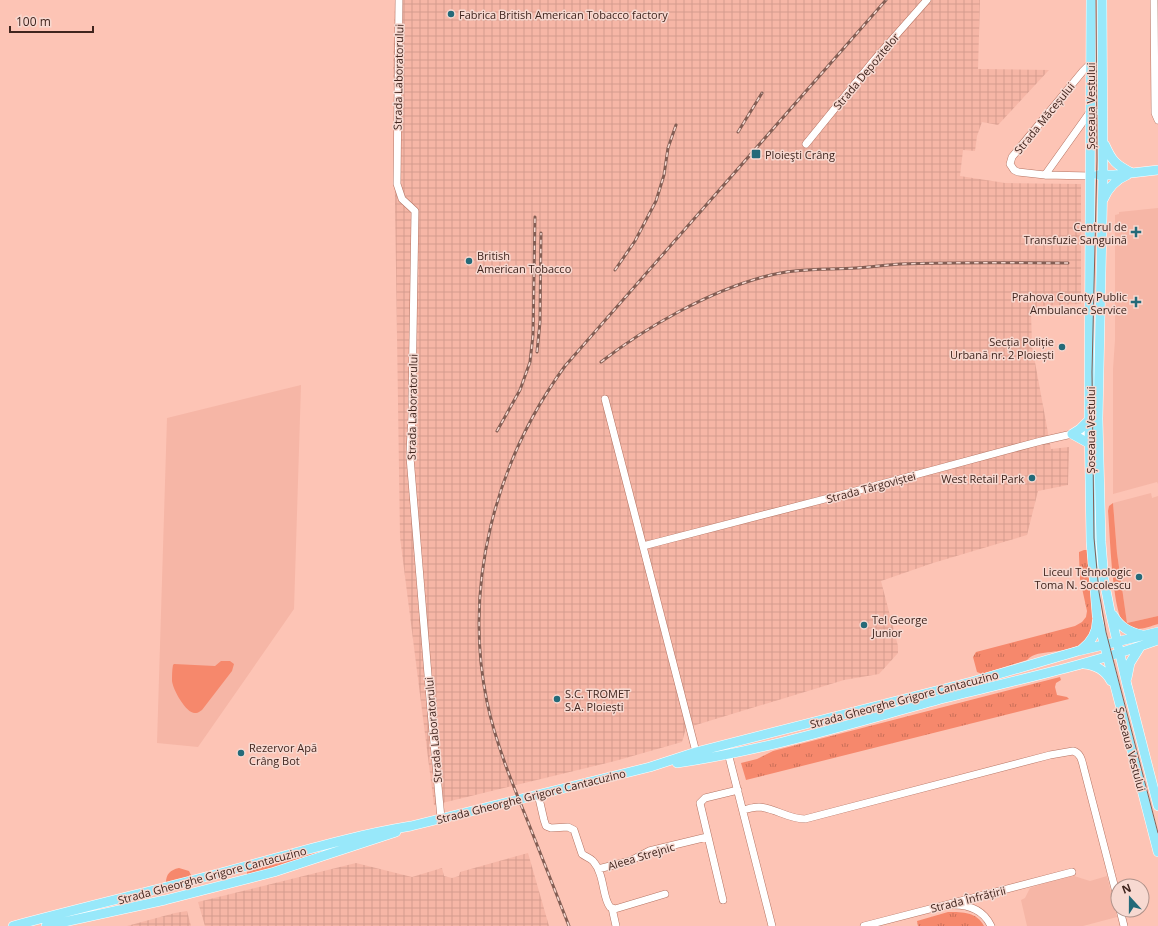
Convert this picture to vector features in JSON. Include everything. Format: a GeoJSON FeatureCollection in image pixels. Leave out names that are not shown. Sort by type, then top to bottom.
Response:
{"type":"FeatureCollection","features":[{"type":"Feature","properties":{"kind":"main road","name":"Șoseaua Vestului"},"geometry":{"type":"LineString","coordinates":[[1091,0],[1089,420],[1094,433],[1090,444],[1091,542],[1097,616],[1158,850]]}},
{"type":"Feature","properties":{"kind":"main road","name":"Șoseaua Vestului"},"geometry":{"type":"LineString","coordinates":[[1102,0],[1103,175],[1099,353],[1094,433],[1100,542],[1104,580],[1110,611],[1158,806]]}},
{"type":"Feature","properties":{"kind":"main road"},"geometry":{"type":"LineString","coordinates":[[1103,141],[1112,159],[1122,168],[1132,173]]}},
{"type":"Feature","properties":{"kind":"main road"},"geometry":{"type":"LineString","coordinates":[[1090,176],[1158,170]]}},
{"type":"Feature","properties":{"kind":"main road"},"geometry":{"type":"LineString","coordinates":[[1102,203],[1111,185],[1122,177],[1132,173]]}},
{"type":"Feature","properties":{"kind":"main road"},"geometry":{"type":"LineString","coordinates":[[1089,420],[1080,429],[1072,434],[1090,444]]}},
{"type":"Feature","properties":{"kind":"main road"},"geometry":{"type":"LineString","coordinates":[[1110,611],[1116,620],[1127,630],[1144,635]]}},
{"type":"Feature","properties":{"kind":"main road"},"geometry":{"type":"LineString","coordinates":[[1078,651],[1086,646],[1093,638],[1097,624],[1097,616]]}},
{"type":"Feature","properties":{"kind":"main road","name":"Strada Gheorghe Grigore Cantacuzino"},"geometry":{"type":"LineString","coordinates":[[13,926],[64,912],[154,891],[383,830],[411,826],[697,756],[726,745],[977,680],[1078,651],[1158,632]]}},
{"type":"Feature","properties":{"kind":"main road","name":"Strada Gheorghe Grigore Cantacuzino"},"geometry":{"type":"LineString","coordinates":[[697,756],[729,754],[1083,664],[1120,654],[1158,640]]}},
{"type":"Feature","properties":{"kind":"main road"},"geometry":{"type":"LineString","coordinates":[[1127,685],[1127,674],[1130,663],[1140,647]]}},
{"type":"Feature","properties":{"kind":"main road"},"geometry":{"type":"LineString","coordinates":[[1083,664],[1103,670],[1110,678],[1115,688]]}},
{"type":"Feature","properties":{"kind":"main road","name":"Strada Gheorghe Grigore Cantacuzino"},"geometry":{"type":"LineString","coordinates":[[46,926],[165,900],[285,869],[385,837],[411,826]]}},
{"type":"Feature","properties":{"kind":"street","name":"Strada Laboratorului"},"geometry":{"type":"LineString","coordinates":[[399,0],[396,184],[402,199],[415,211],[410,457],[441,818]]}},
{"type":"Feature","properties":{"kind":"street","name":"Strada Depozitelor"},"geometry":{"type":"LineString","coordinates":[[806,144],[875,59],[927,0]]}},
{"type":"Feature","properties":{"kind":"street"},"geometry":{"type":"LineString","coordinates":[[1154,0],[1155,113],[1158,120]]}},
{"type":"Feature","properties":{"kind":"street","name":"Strada Măceșului"},"geometry":{"type":"LineString","coordinates":[[1044,175],[1018,172],[1012,168],[1010,160],[1073,82],[1090,64]]}},
{"type":"Feature","properties":{"kind":"street"},"geometry":{"type":"LineString","coordinates":[[1044,175],[1090,112],[1103,112]]}},
{"type":"Feature","properties":{"kind":"street"},"geometry":{"type":"LineString","coordinates":[[1044,175],[1090,176]]}},
{"type":"Feature","properties":{"kind":"street"},"geometry":{"type":"LineString","coordinates":[[605,399],[697,756]]}},
{"type":"Feature","properties":{"kind":"street","name":"Strada Târgoviștei"},"geometry":{"type":"LineString","coordinates":[[644,546],[1041,441],[1072,434],[1094,433]]}},
{"type":"Feature","properties":{"kind":"street"},"geometry":{"type":"LineString","coordinates":[[726,745],[772,926]]}},
{"type":"Feature","properties":{"kind":"street"},"geometry":{"type":"LineString","coordinates":[[743,810],[765,808],[793,818],[805,819],[1072,750],[1078,754],[1082,763],[1112,878]]}},
{"type":"Feature","properties":{"kind":"street"},"geometry":{"type":"LineString","coordinates":[[723,900],[700,806],[701,800],[738,790]]}},
{"type":"Feature","properties":{"kind":"street","name":"Aleea Strejnic"},"geometry":{"type":"LineString","coordinates":[[538,794],[546,826],[551,828],[568,827],[574,830],[582,854],[591,859],[598,868],[604,884],[608,905],[612,908],[616,926]]}},
{"type":"Feature","properties":{"kind":"street","name":"Aleea Strejnic"},"geometry":{"type":"LineString","coordinates":[[598,868],[630,861],[649,851],[707,837]]}},
{"type":"Feature","properties":{"kind":"street","name":"Strada Înfrățirii"},"geometry":{"type":"LineString","coordinates":[[864,926],[884,923],[946,904],[1072,872]]}},
{"type":"Feature","properties":{"kind":"street"},"geometry":{"type":"LineString","coordinates":[[612,908],[615,909],[665,894]]}},
{"type":"Feature","properties":{"kind":"street"},"geometry":{"type":"LineString","coordinates":[[946,904],[962,905],[977,910],[982,913],[991,926]]}},
{"type":"Feature","properties":{"kind":"shaded area"},"geometry":{"type":"Polygon","coordinates":[[[395,0],[980,0],[978,69],[1049,70],[998,125],[982,122],[977,136],[975,151],[963,150],[960,176],[1005,183],[1081,184],[1081,304],[1040,306],[1031,312],[1032,346],[1051,449],[1069,447],[1068,485],[1038,491],[1027,535],[933,563],[881,581],[898,646],[898,653],[879,674],[844,680],[686,728],[682,742],[615,761],[434,805],[400,537],[393,67],[395,0]]]}},
{"type":"Feature","properties":{"kind":"shaded area"},"geometry":{"type":"Polygon","coordinates":[[[1158,208],[1158,484],[1157,482],[1113,494],[1115,215],[1119,214],[1119,212],[1158,208]]]}},
{"type":"Feature","properties":{"kind":"shaded area"},"geometry":{"type":"Polygon","coordinates":[[[301,385],[294,609],[198,747],[157,743],[167,418],[301,385]]]}},
{"type":"Feature","properties":{"kind":"shaded area","name":"Liceul Tehnologic Toma N. Socolescu"},"geometry":{"type":"Polygon","coordinates":[[[1151,493],[1152,498],[1158,496],[1158,616],[1127,623],[1117,553],[1113,503],[1151,493]]]}},
{"type":"Feature","properties":{"kind":"shaded area"},"geometry":{"type":"Polygon","coordinates":[[[528,853],[549,926],[205,926],[198,902],[356,863],[412,877],[442,868],[444,876],[452,878],[459,876],[460,872],[528,853]]]}},
{"type":"Feature","properties":{"kind":"shaded area"},"geometry":{"type":"Polygon","coordinates":[[[1071,875],[1090,881],[1107,876],[1110,888],[1110,918],[1113,918],[1083,926],[1027,926],[1021,900],[1025,898],[1030,888],[1071,875]]]}},
{"type":"Feature","properties":{"kind":"shaded area"},"geometry":{"type":"Polygon","coordinates":[[[187,911],[191,926],[127,926],[175,913],[187,911]]]}},
{"type":"Feature","properties":{"kind":"green space"},"geometry":{"type":"Polygon","coordinates":[[[1113,503],[1117,553],[1127,623],[1158,616],[1158,624],[1146,628],[1133,629],[1125,625],[1117,605],[1114,589],[1108,511],[1109,506],[1113,503]]]}},
{"type":"Feature","properties":{"kind":"green space"},"geometry":{"type":"Polygon","coordinates":[[[1088,550],[1094,623],[1093,631],[1090,637],[1081,644],[1069,649],[1041,653],[1027,660],[982,674],[977,672],[973,657],[976,652],[1075,626],[1082,622],[1086,617],[1087,611],[1080,579],[1079,552],[1088,550]]]}},
{"type":"Feature","properties":{"kind":"green space"},"geometry":{"type":"Polygon","coordinates":[[[221,661],[230,661],[234,664],[232,671],[202,710],[197,713],[192,713],[181,701],[173,685],[173,665],[215,666],[221,661]]]}},
{"type":"Feature","properties":{"kind":"green space"},"geometry":{"type":"Polygon","coordinates":[[[1060,677],[1061,680],[1056,683],[1055,687],[1057,695],[1067,697],[1069,699],[746,780],[741,763],[757,759],[773,751],[1060,677]]]}},
{"type":"Feature","properties":{"kind":"green space"},"geometry":{"type":"Polygon","coordinates":[[[353,844],[359,844],[247,875],[247,872],[282,861],[353,844]]]}},
{"type":"Feature","properties":{"kind":"green space"},"geometry":{"type":"Polygon","coordinates":[[[179,868],[189,871],[192,877],[166,883],[169,873],[179,868]]]}},
{"type":"Feature","properties":{"kind":"green space"},"geometry":{"type":"Polygon","coordinates":[[[948,912],[973,915],[981,921],[984,926],[918,926],[917,921],[948,912]]]}},
{"type":"Feature","properties":{"kind":"tram line"},"geometry":{"type":"LineString","coordinates":[[1096,0],[1097,160],[1092,372],[1094,538],[1099,592],[1106,632],[1158,833]]}},
{"type":"Feature","properties":{"kind":"railway"},"geometry":{"type":"LineString","coordinates":[[569,926],[505,763],[487,702],[481,658],[479,614],[483,570],[491,526],[503,484],[520,443],[541,403],[565,366],[886,0]]}},
{"type":"Feature","properties":{"kind":"railway"},"geometry":{"type":"LineString","coordinates":[[738,132],[762,93]]}},
{"type":"Feature","properties":{"kind":"railway"},"geometry":{"type":"LineString","coordinates":[[615,270],[635,241],[656,201],[664,175],[668,148],[676,125]]}},
{"type":"Feature","properties":{"kind":"railway"},"geometry":{"type":"LineString","coordinates":[[497,431],[520,390],[530,362],[533,335],[535,217]]}},
{"type":"Feature","properties":{"kind":"railway"},"geometry":{"type":"LineString","coordinates":[[537,352],[540,322],[541,233]]}},
{"type":"Feature","properties":{"kind":"railway"},"geometry":{"type":"LineString","coordinates":[[601,362],[638,336],[699,301],[742,284],[775,274],[810,270],[901,264],[1068,263]]}},
{"type":"Feature","properties":{"kind":"place","name":"Fabrica British American Tobacco factory"},"geometry":{"type":"Point","coordinates":[451,14]}},
{"type":"Feature","properties":{"kind":"place","name":"Ploieşti Crâng"},"geometry":{"type":"Point","coordinates":[756,154]}},
{"type":"Feature","properties":{"kind":"place","name":"Centrul de Transfuzie Sanguină"},"geometry":{"type":"Point","coordinates":[1136,232]}},
{"type":"Feature","properties":{"kind":"place","name":"British American Tobacco"},"geometry":{"type":"Point","coordinates":[469,261]}},
{"type":"Feature","properties":{"kind":"place","name":"Prahova County Public Ambulance Service"},"geometry":{"type":"Point","coordinates":[1136,302]}},
{"type":"Feature","properties":{"kind":"place","name":"Secția Poliție Urbană nr. 2 Ploiești"},"geometry":{"type":"Point","coordinates":[1062,347]}},
{"type":"Feature","properties":{"kind":"place","name":"West Retail Park"},"geometry":{"type":"Point","coordinates":[1032,478]}},
{"type":"Feature","properties":{"kind":"place","name":"Liceul Tehnologic Toma N. Socolescu"},"geometry":{"type":"Point","coordinates":[1139,577]}},
{"type":"Feature","properties":{"kind":"place","name":"Tel George Junior"},"geometry":{"type":"Point","coordinates":[864,625]}},
{"type":"Feature","properties":{"kind":"place","name":"S.C. TROMET S.A. Ploiești"},"geometry":{"type":"Point","coordinates":[557,699]}},
{"type":"Feature","properties":{"kind":"place","name":"Rezervor Apă Crâng Bot"},"geometry":{"type":"Point","coordinates":[241,753]}}]}
